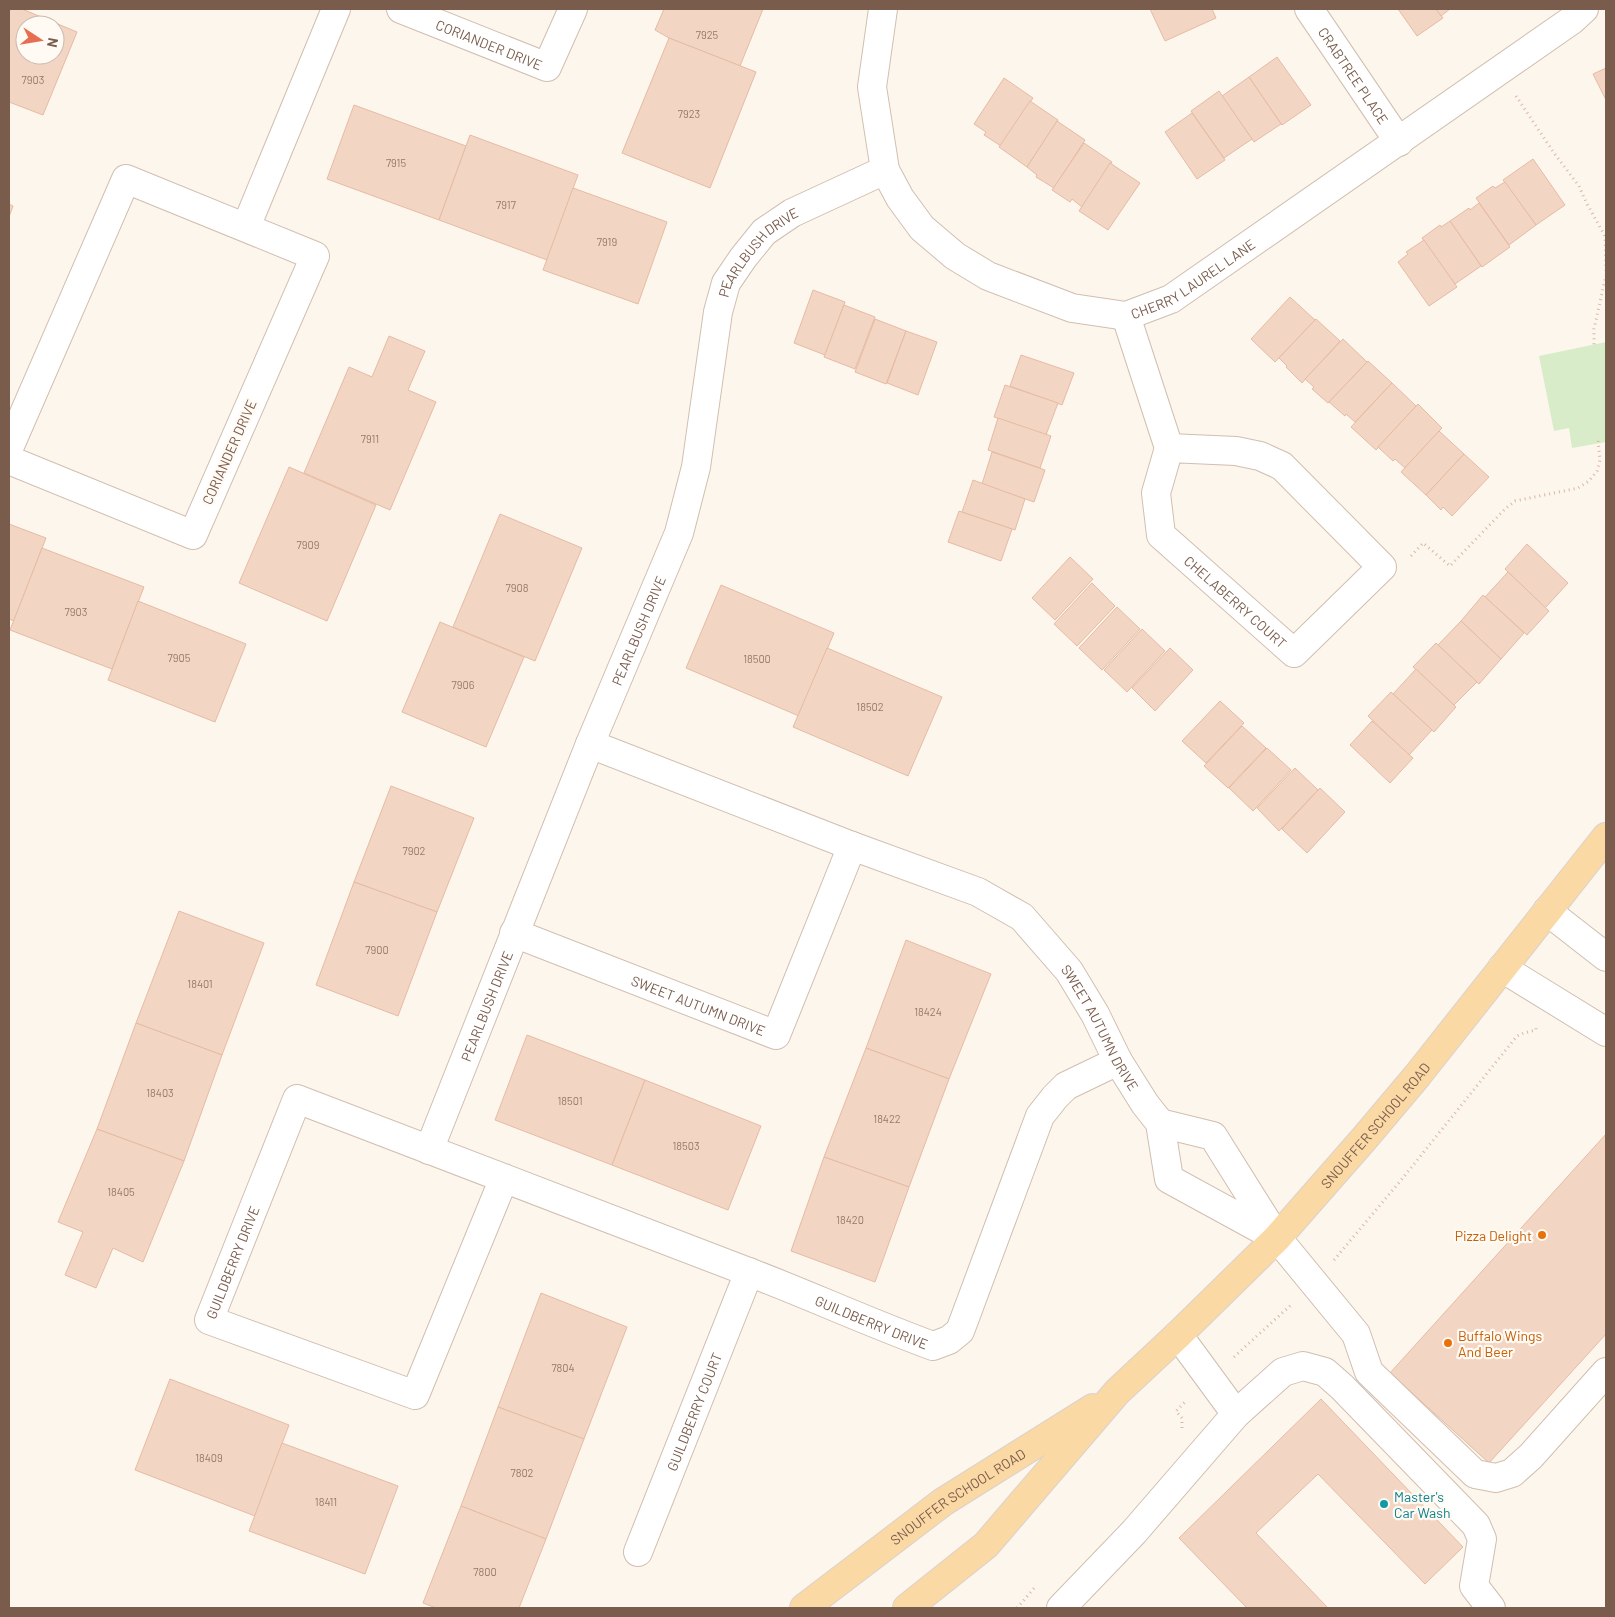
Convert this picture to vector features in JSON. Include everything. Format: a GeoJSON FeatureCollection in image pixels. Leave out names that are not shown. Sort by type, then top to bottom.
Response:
{"type":"FeatureCollection","features":[{"type":"Feature","properties":{"kind":"main road","name":"SNOUFFER SCHOOL ROAD"},"geometry":{"type":"LineString","coordinates":[[907,1608],[986,1545],[1117,1392],[1277,1238],[1416,1076],[1606,836]]}},
{"type":"Feature","properties":{"kind":"main road","name":"SNOUFFER SCHOOL ROAD"},"geometry":{"type":"LineString","coordinates":[[804,1608],[943,1502],[1117,1392]]}},
{"type":"Feature","properties":{"kind":"street"},"geometry":{"type":"LineString","coordinates":[[246,227],[336,9]]}},
{"type":"Feature","properties":{"kind":"street","name":"CORIANDER DRIVE"},"geometry":{"type":"LineString","coordinates":[[401,9],[547,67],[573,9]]}},
{"type":"Feature","properties":{"kind":"street","name":"CHERRY LAUREL LANE"},"geometry":{"type":"LineString","coordinates":[[883,9],[872,87],[885,170],[900,198],[922,228],[955,256],[988,276],[1072,308],[1126,316],[1171,299],[1499,72],[1572,20],[1584,9]]}},
{"type":"Feature","properties":{"kind":"street","name":"CRABTREE PLACE"},"geometry":{"type":"LineString","coordinates":[[1309,9],[1399,142]]}},
{"type":"Feature","properties":{"kind":"street","name":"PEARLBUSH DRIVE"},"geometry":{"type":"LineString","coordinates":[[429,1150],[590,744],[679,533],[696,467],[718,312],[726,283],[742,258],[764,232],[792,213],[885,170]]}},
{"type":"Feature","properties":{"kind":"street","name":"CORIANDER DRIVE"},"geometry":{"type":"LineString","coordinates":[[9,448],[126,179],[315,256],[193,535],[9,460]]}},
{"type":"Feature","properties":{"kind":"street"},"geometry":{"type":"LineString","coordinates":[[1126,316],[1169,448],[1236,451],[1260,456],[1282,466],[1382,567]]}},
{"type":"Feature","properties":{"kind":"street","name":"CHELABERRY COURT"},"geometry":{"type":"LineString","coordinates":[[1169,448],[1156,493],[1161,535],[1294,653],[1382,567]]}},
{"type":"Feature","properties":{"kind":"street","name":"SWEET AUTUMN DRIVE"},"geometry":{"type":"LineString","coordinates":[[590,744],[852,846],[978,892],[1022,917],[1070,971],[1096,1014],[1118,1061],[1145,1104],[1160,1123],[1169,1179],[1277,1238]]}},
{"type":"Feature","properties":{"kind":"street","name":"SWEET AUTUMN DRIVE"},"geometry":{"type":"LineString","coordinates":[[514,933],[776,1035],[852,846]]}},
{"type":"Feature","properties":{"kind":"street"},"geometry":{"type":"LineString","coordinates":[[1547,911],[1606,957]]}},
{"type":"Feature","properties":{"kind":"street"},"geometry":{"type":"LineString","coordinates":[[1502,968],[1606,1032]]}},
{"type":"Feature","properties":{"kind":"street","name":"GUILDBERRY DRIVE"},"geometry":{"type":"LineString","coordinates":[[504,1178],[415,1395],[209,1320],[297,1099],[429,1150],[504,1178],[749,1272],[933,1346],[949,1340],[960,1330],[1040,1116],[1066,1086],[1118,1061]]}},
{"type":"Feature","properties":{"kind":"street"},"geometry":{"type":"LineString","coordinates":[[1160,1123],[1213,1136],[1277,1238],[1356,1334],[1369,1372],[1475,1474],[1496,1478],[1512,1473],[1531,1456],[1606,1372]]}},
{"type":"Feature","properties":{"kind":"street","name":"GUILDBERRY COURT"},"geometry":{"type":"LineString","coordinates":[[638,1552],[749,1272]]}},
{"type":"Feature","properties":{"kind":"street"},"geometry":{"type":"LineString","coordinates":[[1178,1335],[1236,1414]]}},
{"type":"Feature","properties":{"kind":"street"},"geometry":{"type":"LineString","coordinates":[[1062,1608],[1134,1532],[1236,1414],[1283,1372],[1303,1366],[1325,1372],[1342,1387],[1476,1525],[1482,1539],[1474,1586],[1491,1608]]}},
{"type":"Feature","properties":{"kind":"path"},"geometry":{"type":"LineString","coordinates":[[1499,72],[1554,153],[1579,186],[1605,236],[1606,275],[1594,329],[1594,348]]}},
{"type":"Feature","properties":{"kind":"path"},"geometry":{"type":"LineString","coordinates":[[1382,567],[1406,562],[1423,543],[1450,566],[1515,501],[1578,488],[1590,481],[1597,471],[1600,460],[1598,440]]}},
{"type":"Feature","properties":{"kind":"path"},"geometry":{"type":"LineString","coordinates":[[1332,1262],[1402,1179],[1517,1036],[1524,1032],[1536,1030],[1535,1020]]}},
{"type":"Feature","properties":{"kind":"path"},"geometry":{"type":"LineString","coordinates":[[1232,1359],[1291,1306]]}},
{"type":"Feature","properties":{"kind":"path"},"geometry":{"type":"LineString","coordinates":[[1178,1434],[1182,1426],[1182,1418],[1176,1411],[1188,1399]]}},
{"type":"Feature","properties":{"kind":"path"},"geometry":{"type":"LineString","coordinates":[[1016,1608],[1041,1582]]}},
{"type":"Feature","properties":{"kind":"green space"},"geometry":{"type":"Polygon","coordinates":[[[1606,342],[1606,442],[1572,448],[1569,428],[1554,431],[1539,356],[1606,342]]]}},
{"type":"Feature","properties":{"kind":"building"},"geometry":{"type":"Polygon","coordinates":[[[9,9],[22,9],[36,15],[15,15],[15,65],[63,65],[43,115],[9,102],[9,9]]]}},
{"type":"Feature","properties":{"kind":"building"},"geometry":{"type":"Polygon","coordinates":[[[664,9],[763,9],[740,66],[669,38],[655,30],[664,9]]]}},
{"type":"Feature","properties":{"kind":"building"},"geometry":{"type":"Polygon","coordinates":[[[1150,9],[1212,9],[1216,18],[1165,41],[1150,9]]]}},
{"type":"Feature","properties":{"kind":"building"},"geometry":{"type":"Polygon","coordinates":[[[1398,9],[1436,9],[1443,18],[1417,36],[1398,9]]]}},
{"type":"Feature","properties":{"kind":"building"},"geometry":{"type":"Polygon","coordinates":[[[1436,9],[1450,9],[1441,16],[1436,9]]]}},
{"type":"Feature","properties":{"kind":"building"},"geometry":{"type":"Polygon","coordinates":[[[65,27],[77,32],[65,61],[65,27]]]}},
{"type":"Feature","properties":{"kind":"building"},"geometry":{"type":"Polygon","coordinates":[[[669,38],[756,72],[710,188],[622,153],[669,38]]]}},
{"type":"Feature","properties":{"kind":"building"},"geometry":{"type":"Polygon","coordinates":[[[1277,57],[1311,105],[1282,125],[1249,77],[1277,57]]]}},
{"type":"Feature","properties":{"kind":"building"},"geometry":{"type":"Polygon","coordinates":[[[1606,68],[1606,100],[1593,74],[1606,68]]]}},
{"type":"Feature","properties":{"kind":"building"},"geometry":{"type":"Polygon","coordinates":[[[1249,77],[1281,124],[1254,142],[1222,96],[1249,77]]]}},
{"type":"Feature","properties":{"kind":"building"},"geometry":{"type":"Polygon","coordinates":[[[1004,78],[1033,98],[1001,146],[984,135],[986,132],[974,124],[1004,78]]]}},
{"type":"Feature","properties":{"kind":"building"},"geometry":{"type":"Polygon","coordinates":[[[1219,91],[1252,139],[1224,158],[1191,111],[1219,91]]]}},
{"type":"Feature","properties":{"kind":"building"},"geometry":{"type":"Polygon","coordinates":[[[1030,101],[1058,120],[1027,167],[999,147],[1030,101]]]}},
{"type":"Feature","properties":{"kind":"building"},"geometry":{"type":"Polygon","coordinates":[[[354,105],[466,146],[439,220],[327,179],[354,105]]]}},
{"type":"Feature","properties":{"kind":"building"},"geometry":{"type":"Polygon","coordinates":[[[1192,113],[1225,160],[1197,179],[1165,132],[1192,113]]]}},
{"type":"Feature","properties":{"kind":"building"},"geometry":{"type":"Polygon","coordinates":[[[1057,121],[1085,140],[1054,188],[1036,177],[1037,175],[1027,167],[1057,121]]]}},
{"type":"Feature","properties":{"kind":"building"},"geometry":{"type":"Polygon","coordinates":[[[470,135],[578,175],[547,260],[439,220],[470,135]]]}},
{"type":"Feature","properties":{"kind":"building"},"geometry":{"type":"Polygon","coordinates":[[[1084,143],[1112,162],[1082,207],[1072,199],[1070,202],[1052,190],[1084,143]]]}},
{"type":"Feature","properties":{"kind":"building"},"geometry":{"type":"Polygon","coordinates":[[[1533,159],[1565,205],[1536,225],[1503,180],[1533,159]]]}},
{"type":"Feature","properties":{"kind":"building"},"geometry":{"type":"Polygon","coordinates":[[[1110,163],[1140,183],[1108,230],[1079,211],[1110,163]]]}},
{"type":"Feature","properties":{"kind":"building"},"geometry":{"type":"Polygon","coordinates":[[[1505,182],[1536,225],[1509,245],[1476,198],[1493,186],[1495,188],[1505,182]]]}},
{"type":"Feature","properties":{"kind":"building"},"geometry":{"type":"Polygon","coordinates":[[[573,188],[667,222],[638,304],[543,270],[573,188]]]}},
{"type":"Feature","properties":{"kind":"building"},"geometry":{"type":"Polygon","coordinates":[[[1479,203],[1510,247],[1482,267],[1450,221],[1479,203]]]}},
{"type":"Feature","properties":{"kind":"building"},"geometry":{"type":"Polygon","coordinates":[[[9,204],[13,206],[9,217],[9,204]]]}},
{"type":"Feature","properties":{"kind":"building"},"geometry":{"type":"Polygon","coordinates":[[[1450,221],[1481,266],[1455,284],[1422,238],[1440,225],[1441,227],[1450,221]]]}},
{"type":"Feature","properties":{"kind":"building"},"geometry":{"type":"Polygon","coordinates":[[[1424,240],[1457,287],[1429,306],[1398,262],[1408,254],[1406,252],[1424,240]]]}},
{"type":"Feature","properties":{"kind":"building"},"geometry":{"type":"Polygon","coordinates":[[[813,290],[845,302],[825,355],[794,343],[813,290]]]}},
{"type":"Feature","properties":{"kind":"building"},"geometry":{"type":"Polygon","coordinates":[[[1290,297],[1315,320],[1275,362],[1251,339],[1290,297]]]}},
{"type":"Feature","properties":{"kind":"building"},"geometry":{"type":"Polygon","coordinates":[[[844,305],[875,317],[855,369],[824,357],[844,305]]]}},
{"type":"Feature","properties":{"kind":"building"},"geometry":{"type":"Polygon","coordinates":[[[875,319],[906,331],[886,384],[855,372],[875,319]]]}},
{"type":"Feature","properties":{"kind":"building"},"geometry":{"type":"Polygon","coordinates":[[[1316,319],[1340,341],[1302,383],[1279,358],[1316,319]]]}},
{"type":"Feature","properties":{"kind":"building"},"geometry":{"type":"Polygon","coordinates":[[[906,331],[937,342],[918,395],[887,383],[906,331]]]}},
{"type":"Feature","properties":{"kind":"building"},"geometry":{"type":"Polygon","coordinates":[[[389,336],[425,351],[408,390],[436,402],[390,510],[304,473],[349,367],[372,377],[389,336]]]}},
{"type":"Feature","properties":{"kind":"building"},"geometry":{"type":"Polygon","coordinates":[[[1343,339],[1367,362],[1328,403],[1312,389],[1314,387],[1305,379],[1343,339]]]}},
{"type":"Feature","properties":{"kind":"building"},"geometry":{"type":"Polygon","coordinates":[[[1021,355],[1074,373],[1062,405],[1010,386],[1021,355]]]}},
{"type":"Feature","properties":{"kind":"building"},"geometry":{"type":"Polygon","coordinates":[[[1368,361],[1392,383],[1355,422],[1329,402],[1368,361]]]}},
{"type":"Feature","properties":{"kind":"building"},"geometry":{"type":"Polygon","coordinates":[[[1392,383],[1416,406],[1376,450],[1351,427],[1392,383]]]}},
{"type":"Feature","properties":{"kind":"building"},"geometry":{"type":"Polygon","coordinates":[[[1005,385],[1058,403],[1046,435],[994,417],[1005,385]]]}},
{"type":"Feature","properties":{"kind":"building"},"geometry":{"type":"Polygon","coordinates":[[[1418,404],[1442,428],[1405,468],[1395,459],[1393,461],[1378,447],[1418,404]]]}},
{"type":"Feature","properties":{"kind":"building"},"geometry":{"type":"Polygon","coordinates":[[[998,418],[1051,436],[1040,468],[988,450],[998,418]]]}},
{"type":"Feature","properties":{"kind":"building"},"geometry":{"type":"Polygon","coordinates":[[[1439,431],[1464,454],[1426,495],[1401,472],[1439,431]]]}},
{"type":"Feature","properties":{"kind":"building"},"geometry":{"type":"Polygon","coordinates":[[[992,452],[1045,470],[1034,502],[982,484],[992,452]]]}},
{"type":"Feature","properties":{"kind":"building"},"geometry":{"type":"Polygon","coordinates":[[[1464,454],[1489,477],[1452,516],[1443,507],[1441,510],[1426,495],[1464,454]]]}},
{"type":"Feature","properties":{"kind":"building"},"geometry":{"type":"Polygon","coordinates":[[[289,467],[376,505],[327,621],[239,583],[289,467]]]}},
{"type":"Feature","properties":{"kind":"building"},"geometry":{"type":"Polygon","coordinates":[[[973,480],[1025,499],[1015,530],[962,512],[973,480]]]}},
{"type":"Feature","properties":{"kind":"building"},"geometry":{"type":"Polygon","coordinates":[[[959,511],[1012,529],[1001,561],[948,542],[959,511]]]}},
{"type":"Feature","properties":{"kind":"building"},"geometry":{"type":"Polygon","coordinates":[[[500,514],[582,548],[535,661],[453,627],[500,514]]]}},
{"type":"Feature","properties":{"kind":"building"},"geometry":{"type":"Polygon","coordinates":[[[9,524],[46,538],[14,621],[9,619],[9,524]]]}},
{"type":"Feature","properties":{"kind":"building"},"geometry":{"type":"Polygon","coordinates":[[[1527,544],[1568,583],[1545,608],[1505,569],[1527,544]]]}},
{"type":"Feature","properties":{"kind":"building"},"geometry":{"type":"Polygon","coordinates":[[[42,548],[144,587],[112,669],[10,630],[42,548]]]}},
{"type":"Feature","properties":{"kind":"building"},"geometry":{"type":"Polygon","coordinates":[[[1070,557],[1093,579],[1055,620],[1032,598],[1070,557]]]}},
{"type":"Feature","properties":{"kind":"building"},"geometry":{"type":"Polygon","coordinates":[[[1508,572],[1549,611],[1527,635],[1485,597],[1508,572]]]}},
{"type":"Feature","properties":{"kind":"building"},"geometry":{"type":"Polygon","coordinates":[[[1092,583],[1115,606],[1077,646],[1054,624],[1092,583]]]}},
{"type":"Feature","properties":{"kind":"building"},"geometry":{"type":"Polygon","coordinates":[[[721,585],[834,633],[799,716],[686,668],[721,585]]]}},
{"type":"Feature","properties":{"kind":"building"},"geometry":{"type":"Polygon","coordinates":[[[1483,595],[1524,633],[1501,659],[1461,621],[1483,595]]]}},
{"type":"Feature","properties":{"kind":"building"},"geometry":{"type":"Polygon","coordinates":[[[138,601],[246,644],[215,722],[108,680],[138,601]]]}},
{"type":"Feature","properties":{"kind":"building"},"geometry":{"type":"Polygon","coordinates":[[[1117,607],[1140,629],[1102,670],[1079,648],[1117,607]]]}},
{"type":"Feature","properties":{"kind":"building"},"geometry":{"type":"Polygon","coordinates":[[[1461,621],[1501,659],[1479,684],[1438,645],[1461,621]]]}},
{"type":"Feature","properties":{"kind":"building"},"geometry":{"type":"Polygon","coordinates":[[[440,622],[524,657],[486,747],[402,712],[440,622]]]}},
{"type":"Feature","properties":{"kind":"building"},"geometry":{"type":"Polygon","coordinates":[[[1142,629],[1165,651],[1127,692],[1104,670],[1142,629]]]}},
{"type":"Feature","properties":{"kind":"building"},"geometry":{"type":"Polygon","coordinates":[[[1436,643],[1477,682],[1454,705],[1413,667],[1436,643]]]}},
{"type":"Feature","properties":{"kind":"building"},"geometry":{"type":"Polygon","coordinates":[[[827,648],[942,697],[908,776],[793,727],[827,648]]]}},
{"type":"Feature","properties":{"kind":"building"},"geometry":{"type":"Polygon","coordinates":[[[1170,648],[1193,670],[1155,711],[1132,688],[1170,648]]]}},
{"type":"Feature","properties":{"kind":"building"},"geometry":{"type":"Polygon","coordinates":[[[1416,669],[1456,707],[1434,732],[1393,694],[1416,669]]]}},
{"type":"Feature","properties":{"kind":"building"},"geometry":{"type":"Polygon","coordinates":[[[1391,692],[1432,730],[1409,755],[1368,716],[1391,692]]]}},
{"type":"Feature","properties":{"kind":"building"},"geometry":{"type":"Polygon","coordinates":[[[1220,701],[1244,723],[1206,763],[1182,741],[1220,701]]]}},
{"type":"Feature","properties":{"kind":"building"},"geometry":{"type":"Polygon","coordinates":[[[1372,721],[1413,758],[1390,783],[1350,745],[1372,721]]]}},
{"type":"Feature","properties":{"kind":"building"},"geometry":{"type":"Polygon","coordinates":[[[1242,726],[1266,748],[1228,788],[1204,766],[1242,726]]]}},
{"type":"Feature","properties":{"kind":"building"},"geometry":{"type":"Polygon","coordinates":[[[1267,748],[1291,770],[1253,811],[1229,788],[1267,748]]]}},
{"type":"Feature","properties":{"kind":"building"},"geometry":{"type":"Polygon","coordinates":[[[1295,768],[1318,790],[1279,831],[1257,808],[1295,768]]]}},
{"type":"Feature","properties":{"kind":"building"},"geometry":{"type":"Polygon","coordinates":[[[391,786],[474,818],[437,912],[354,882],[391,786]]]}},
{"type":"Feature","properties":{"kind":"building"},"geometry":{"type":"Polygon","coordinates":[[[1320,788],[1345,812],[1307,853],[1282,829],[1320,788]]]}},
{"type":"Feature","properties":{"kind":"building"},"geometry":{"type":"Polygon","coordinates":[[[354,882],[437,912],[398,1016],[316,985],[354,882]]]}},
{"type":"Feature","properties":{"kind":"building"},"geometry":{"type":"Polygon","coordinates":[[[179,911],[264,943],[222,1055],[136,1023],[179,911]]]}},
{"type":"Feature","properties":{"kind":"building"},"geometry":{"type":"Polygon","coordinates":[[[906,940],[991,974],[949,1079],[866,1048],[906,940]]]}},
{"type":"Feature","properties":{"kind":"building"},"geometry":{"type":"Polygon","coordinates":[[[136,1023],[222,1055],[184,1161],[97,1129],[136,1023]]]}},
{"type":"Feature","properties":{"kind":"building"},"geometry":{"type":"Polygon","coordinates":[[[527,1035],[645,1080],[612,1165],[495,1120],[527,1035]]]}},
{"type":"Feature","properties":{"kind":"building"},"geometry":{"type":"Polygon","coordinates":[[[866,1048],[949,1079],[909,1187],[824,1157],[866,1048]]]}},
{"type":"Feature","properties":{"kind":"building"},"geometry":{"type":"Polygon","coordinates":[[[645,1080],[761,1126],[728,1210],[612,1165],[645,1080]]]}},
{"type":"Feature","properties":{"kind":"building"},"geometry":{"type":"Polygon","coordinates":[[[97,1129],[184,1161],[143,1262],[113,1248],[96,1288],[65,1275],[83,1232],[58,1222],[97,1129]]]}},
{"type":"Feature","properties":{"kind":"building"},"geometry":{"type":"Polygon","coordinates":[[[1606,1134],[1606,1334],[1489,1463],[1390,1373],[1606,1134]]]}},
{"type":"Feature","properties":{"kind":"building"},"geometry":{"type":"Polygon","coordinates":[[[824,1157],[909,1187],[875,1282],[791,1251],[824,1157]]]}},
{"type":"Feature","properties":{"kind":"building"},"geometry":{"type":"Polygon","coordinates":[[[541,1293],[627,1327],[584,1439],[498,1407],[541,1293]]]}},
{"type":"Feature","properties":{"kind":"building"},"geometry":{"type":"Polygon","coordinates":[[[170,1379],[289,1425],[255,1516],[135,1470],[170,1379]]]}},
{"type":"Feature","properties":{"kind":"building","name":"Master's Car Wash"},"geometry":{"type":"Polygon","coordinates":[[[1321,1399],[1463,1547],[1425,1584],[1318,1474],[1256,1533],[1328,1608],[1247,1608],[1179,1538],[1321,1399]]]}},
{"type":"Feature","properties":{"kind":"building"},"geometry":{"type":"Polygon","coordinates":[[[498,1407],[584,1439],[546,1539],[461,1506],[498,1407]]]}},
{"type":"Feature","properties":{"kind":"building"},"geometry":{"type":"Polygon","coordinates":[[[282,1443],[398,1486],[365,1574],[249,1531],[282,1443]]]}},
{"type":"Feature","properties":{"kind":"building"},"geometry":{"type":"Polygon","coordinates":[[[461,1506],[546,1539],[519,1608],[436,1608],[423,1603],[461,1506]]]}},
{"type":"Feature","properties":{"kind":"place","name":"Pizza Delight"},"geometry":{"type":"Point","coordinates":[1542,1235]}},
{"type":"Feature","properties":{"kind":"place","name":"Buffalo Wings And Beer"},"geometry":{"type":"Point","coordinates":[1448,1343]}},
{"type":"Feature","properties":{"kind":"place","name":"Master's Car Wash"},"geometry":{"type":"Point","coordinates":[1384,1504]}}]}
